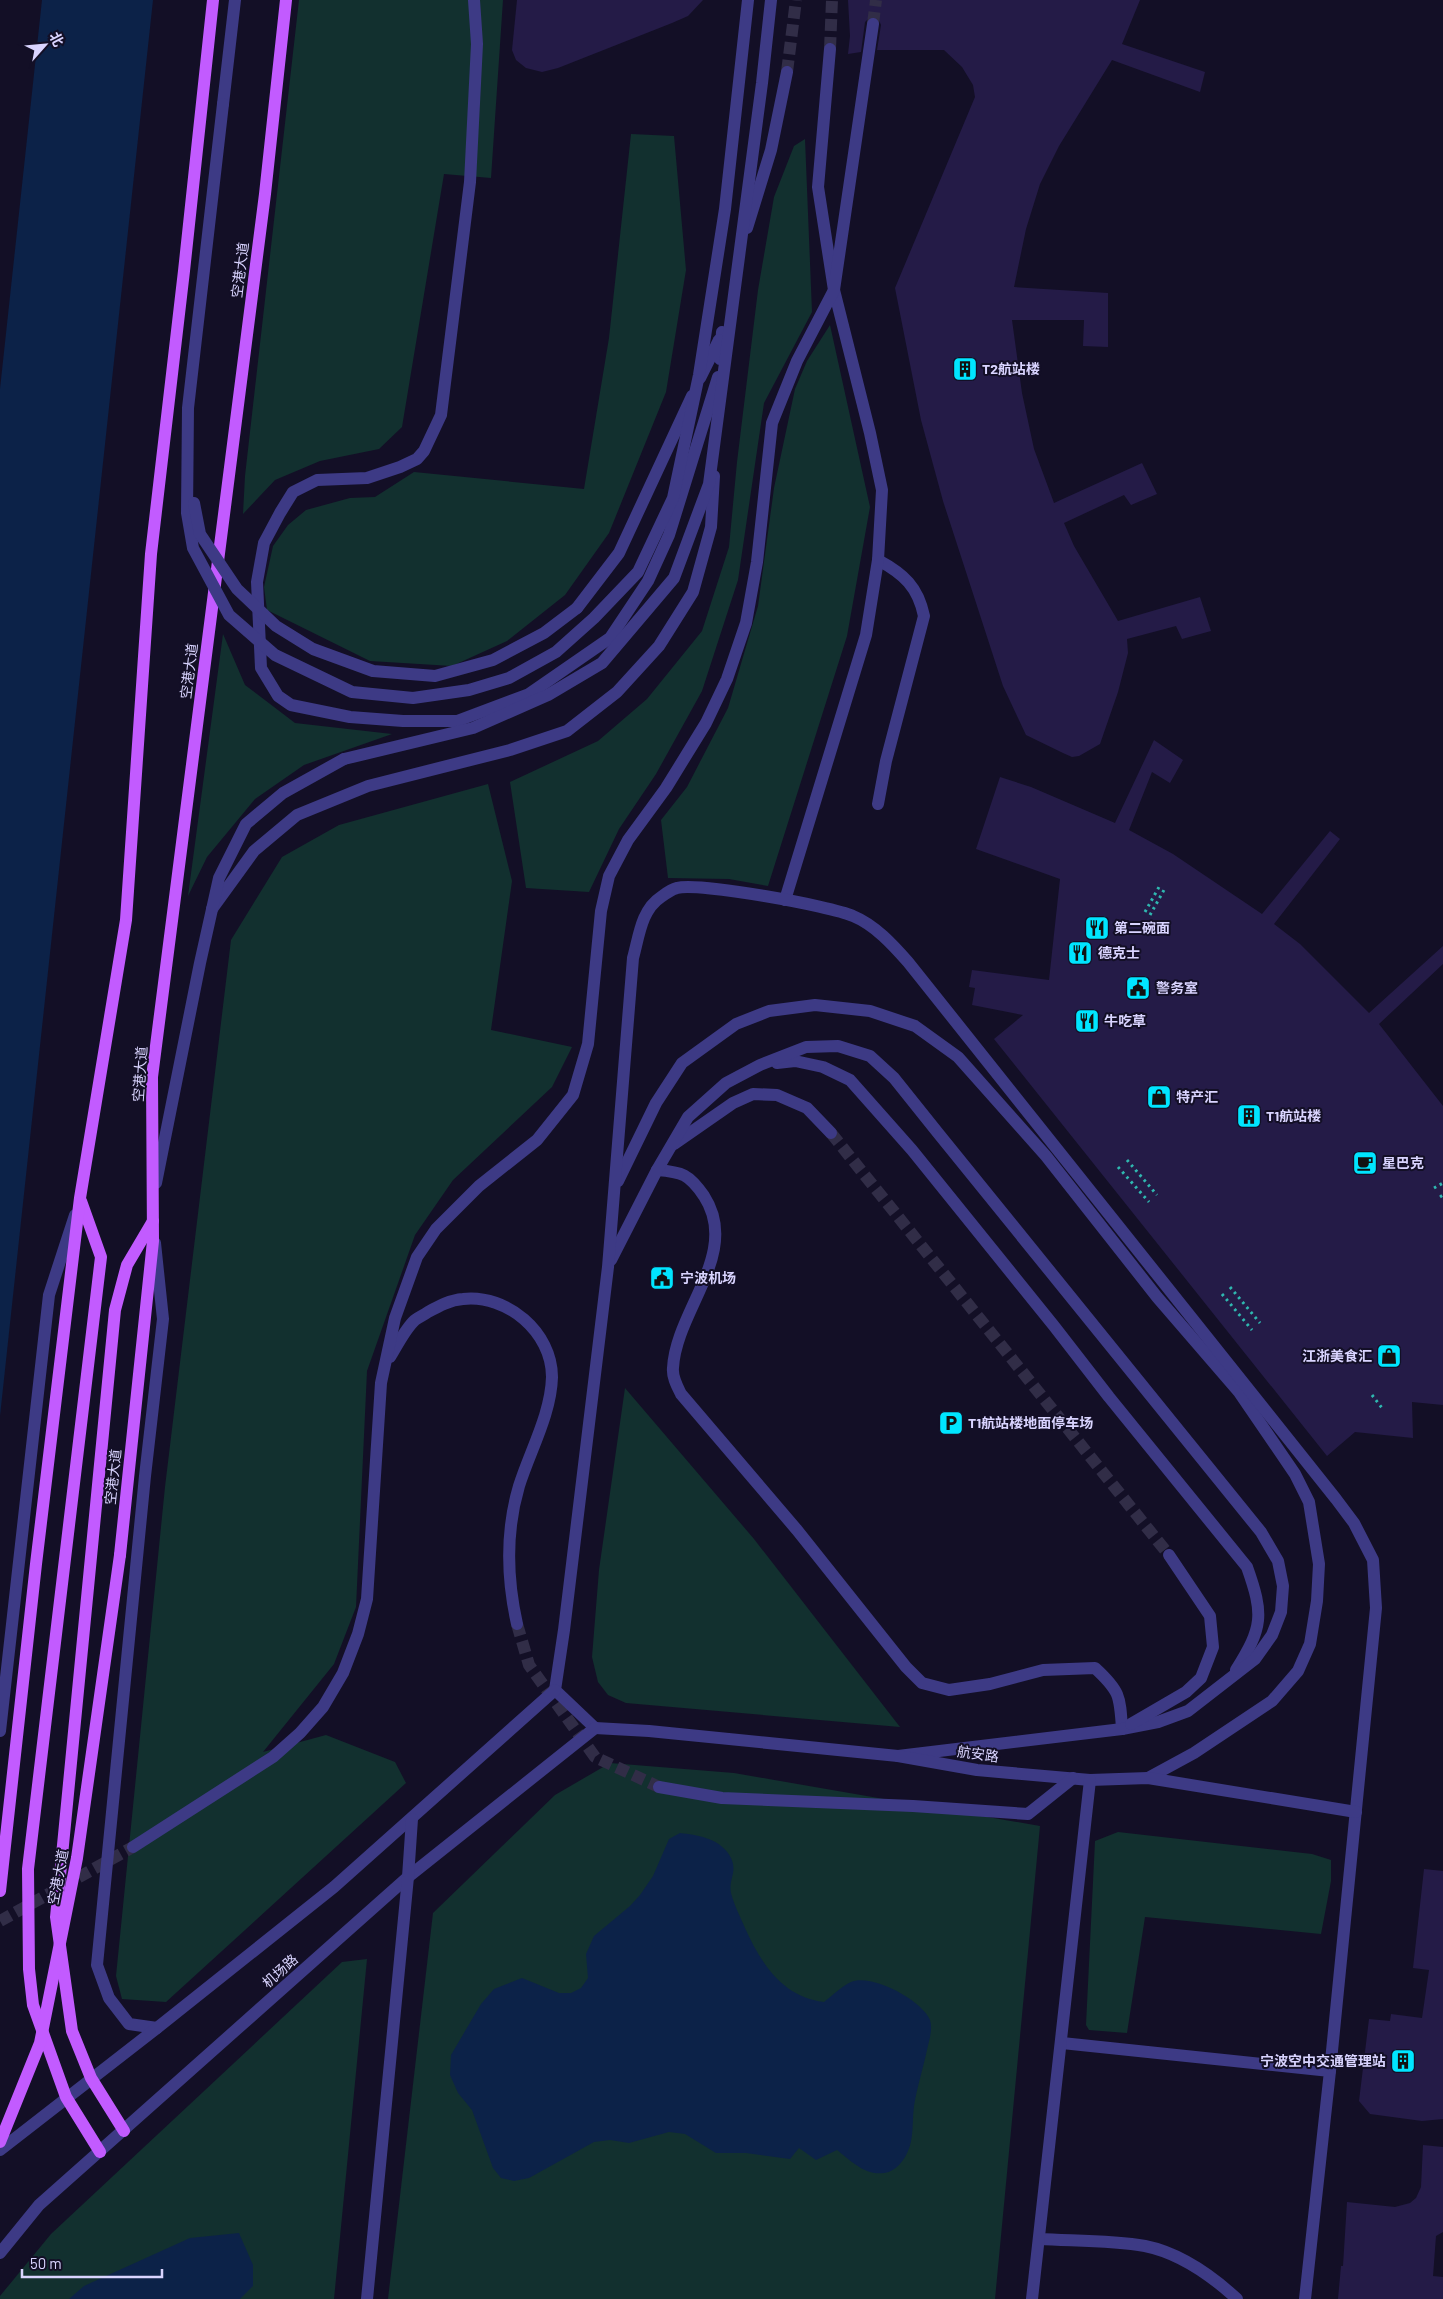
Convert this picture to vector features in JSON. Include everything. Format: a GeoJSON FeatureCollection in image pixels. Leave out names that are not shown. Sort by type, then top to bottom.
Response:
{"type":"FeatureCollection","features":[{"type":"Feature","properties":{"kind":"main road"},"geometry":{"type":"LineString","coordinates":[[0,1891],[36,1564],[80,1198],[126,920],[151,554],[213,0]]}},
{"type":"Feature","properties":{"kind":"main road","name":"空港大道"},"geometry":{"type":"LineString","coordinates":[[0,2142],[40,2043],[44,2024],[77,1858],[120,1555],[153,1240],[152,1076],[265,194],[286,0]]}},
{"type":"Feature","properties":{"kind":"main road"},"geometry":{"type":"LineString","coordinates":[[80,1198],[101,1257],[28,1870],[29,1969],[34,2005],[66,2097],[100,2152]]}},
{"type":"Feature","properties":{"kind":"main road"},"geometry":{"type":"LineString","coordinates":[[124,2131],[91,2078],[72,2031],[56,1917],[115,1310],[127,1265],[153,1220]]}},
{"type":"Feature","properties":{"kind":"street"},"geometry":{"type":"LineString","coordinates":[[235,0],[188,408],[187,513],[193,548],[229,615],[276,655],[352,692],[413,698],[469,690],[509,678],[556,652],[594,618],[638,572],[673,498],[699,376],[725,209],[748,0]]}},
{"type":"Feature","properties":{"kind":"street"},"geometry":{"type":"LineString","coordinates":[[474,0],[477,44],[470,182],[441,415],[424,451],[417,459],[367,478],[317,480],[294,492],[280,513],[264,543],[258,582],[261,668],[278,696],[291,706],[350,717],[403,721],[457,721],[529,694],[610,638],[648,581],[669,535],[718,377]]}},
{"type":"Feature","properties":{"kind":"street"},"geometry":{"type":"LineString","coordinates":[[153,1195],[219,878],[246,824],[283,793],[344,759],[473,728],[548,695],[602,663],[674,578],[708,484],[762,83],[771,0]]}},
{"type":"Feature","properties":{"kind":"street"},"geometry":{"type":"LineString","coordinates":[[133,1847],[273,1758],[300,1733],[323,1706],[343,1673],[358,1634],[367,1599],[381,1383],[395,1318],[416,1257],[436,1229],[479,1186],[537,1140],[573,1095],[588,1044],[601,911],[609,876],[628,840],[666,788],[706,723],[727,679],[746,623],[755,570],[772,423],[797,361],[834,290],[873,24]]}},
{"type":"Feature","properties":{"kind":"street"},"geometry":{"type":"LineString","coordinates":[[785,900],[866,635],[878,560],[882,490],[870,433],[834,290],[818,187],[830,49]]}},
{"type":"Feature","properties":{"kind":"street"},"geometry":{"type":"LineString","coordinates":[[212,909],[254,851],[297,815],[368,786],[510,750],[567,731],[617,692],[659,646],[693,592],[711,528],[722,332],[733,275],[771,150],[787,72]]}},
{"type":"Feature","properties":{"kind":"street"},"geometry":{"type":"LineString","coordinates":[[187,469],[200,534],[237,590],[276,626],[313,649],[373,671],[435,676],[493,660],[544,633],[577,608],[619,553],[722,332]]}},
{"type":"Feature","properties":{"kind":"street"},"geometry":{"type":"LineString","coordinates":[[878,560],[897,571],[909,582],[920,600],[924,616],[886,761],[878,804]]}},
{"type":"Feature","properties":{"kind":"street"},"geometry":{"type":"LineString","coordinates":[[0,2150],[157,2028],[334,1886],[412,1819],[555,1690],[608,1267],[616,1187],[633,958],[646,912],[659,898],[677,888],[707,888],[785,900],[854,916],[894,946],[1354,1523],[1373,1560],[1376,1608],[1330,2071],[1305,2299]]}},
{"type":"Feature","properties":{"kind":"street"},"geometry":{"type":"LineString","coordinates":[[616,1187],[656,1103],[682,1063],[736,1024],[769,1011],[816,1006],[870,1011],[915,1026],[958,1056],[1046,1156],[1156,1297],[1239,1392],[1295,1474],[1309,1502],[1319,1564],[1318,1592],[1310,1644],[1298,1671],[1272,1700],[1194,1753],[1148,1778]]}},
{"type":"Feature","properties":{"kind":"street"},"geometry":{"type":"LineString","coordinates":[[608,1267],[657,1170],[688,1116],[726,1083],[760,1065],[806,1047],[838,1046],[870,1056],[894,1078],[1261,1532],[1278,1561],[1283,1586],[1281,1612],[1272,1635],[1256,1659],[1232,1676],[1209,1697],[1188,1711],[1158,1722],[1122,1729],[898,1756]]}},
{"type":"Feature","properties":{"kind":"street"},"geometry":{"type":"LineString","coordinates":[[760,1065],[795,1061],[823,1067],[850,1080],[912,1150],[1054,1326],[1109,1398],[1247,1567],[1258,1603],[1258,1630],[1232,1676]]}},
{"type":"Feature","properties":{"kind":"street"},"geometry":{"type":"LineString","coordinates":[[670,1147],[733,1103],[753,1094],[777,1095],[806,1108],[831,1133]]}},
{"type":"Feature","properties":{"kind":"street"},"geometry":{"type":"LineString","coordinates":[[657,1170],[680,1172],[701,1191],[713,1211],[716,1241],[711,1263],[684,1324],[673,1369],[675,1382],[680,1394],[797,1530],[906,1667],[922,1683],[950,1690],[990,1684],[1043,1670],[1095,1668],[1112,1684],[1120,1699],[1122,1729]]}},
{"type":"Feature","properties":{"kind":"street"},"geometry":{"type":"LineString","coordinates":[[0,1730],[49,1295],[80,1198]]}},
{"type":"Feature","properties":{"kind":"street"},"geometry":{"type":"LineString","coordinates":[[153,1220],[163,1319],[145,1476],[98,1965],[109,1998],[129,2024],[157,2028]]}},
{"type":"Feature","properties":{"kind":"street"},"geometry":{"type":"LineString","coordinates":[[385,1364],[415,1320],[442,1304],[464,1299],[487,1300],[514,1310],[533,1327],[546,1347],[552,1376],[547,1408],[519,1488],[510,1536],[512,1598],[517,1624]]}},
{"type":"Feature","properties":{"kind":"street"},"geometry":{"type":"LineString","coordinates":[[1122,1729],[1186,1692],[1201,1678],[1213,1647],[1210,1616],[1169,1554]]}},
{"type":"Feature","properties":{"kind":"street"},"geometry":{"type":"LineString","coordinates":[[555,1690],[595,1728]]}},
{"type":"Feature","properties":{"kind":"street","name":"航安路"},"geometry":{"type":"LineString","coordinates":[[595,1728],[648,1731],[898,1756],[977,1770],[1090,1780],[1148,1778],[1356,1812]]}},
{"type":"Feature","properties":{"kind":"street","name":"机场路"},"geometry":{"type":"LineString","coordinates":[[0,2253],[39,2205],[408,1877],[595,1728]]}},
{"type":"Feature","properties":{"kind":"street"},"geometry":{"type":"LineString","coordinates":[[658,1787],[722,1798],[1028,1814],[1073,1778]]}},
{"type":"Feature","properties":{"kind":"street"},"geometry":{"type":"LineString","coordinates":[[1032,2299],[1090,1780]]}},
{"type":"Feature","properties":{"kind":"street"},"geometry":{"type":"LineString","coordinates":[[367,2299],[412,1819]]}},
{"type":"Feature","properties":{"kind":"street"},"geometry":{"type":"LineString","coordinates":[[1062,2043],[1330,2071]]}},
{"type":"Feature","properties":{"kind":"street"},"geometry":{"type":"LineString","coordinates":[[1039,2239],[1146,2246],[1178,2258],[1214,2278],[1237,2299]]}},
{"type":"Feature","properties":{"kind":"path"},"geometry":{"type":"LineString","coordinates":[[1145,912],[1159,887]]}},
{"type":"Feature","properties":{"kind":"path"},"geometry":{"type":"LineString","coordinates":[[1150,915],[1164,890]]}},
{"type":"Feature","properties":{"kind":"path"},"geometry":{"type":"LineString","coordinates":[[1126,1160],[1157,1195]]}},
{"type":"Feature","properties":{"kind":"path"},"geometry":{"type":"LineString","coordinates":[[1118,1167],[1149,1202]]}},
{"type":"Feature","properties":{"kind":"path"},"geometry":{"type":"LineString","coordinates":[[1434,1188],[1443,1183]]}},
{"type":"Feature","properties":{"kind":"path"},"geometry":{"type":"LineString","coordinates":[[1230,1287],[1260,1323]]}},
{"type":"Feature","properties":{"kind":"path"},"geometry":{"type":"LineString","coordinates":[[1222,1294],[1252,1330]]}},
{"type":"Feature","properties":{"kind":"path"},"geometry":{"type":"LineString","coordinates":[[1372,1395],[1382,1408]]}},
{"type":"Feature","properties":{"kind":"green space"},"geometry":{"type":"Polygon","coordinates":[[[299,0],[503,0],[491,178],[444,174],[402,427],[379,449],[320,461],[275,480],[243,514],[245,476],[299,0]]]}},
{"type":"Feature","properties":{"kind":"green space"},"geometry":{"type":"Polygon","coordinates":[[[631,134],[674,136],[686,270],[666,392],[609,533],[565,595],[507,641],[452,666],[370,661],[267,610],[264,587],[273,546],[288,525],[306,510],[350,498],[375,497],[414,472],[584,489],[609,338],[631,134]]]}},
{"type":"Feature","properties":{"kind":"green space"},"geometry":{"type":"Polygon","coordinates":[[[805,139],[812,312],[764,403],[738,580],[702,691],[656,774],[619,829],[589,892],[526,888],[510,782],[598,741],[647,699],[702,631],[729,547],[737,462],[758,290],[774,197],[794,146],[805,139]]]}},
{"type":"Feature","properties":{"kind":"green space"},"geometry":{"type":"Polygon","coordinates":[[[830,325],[870,507],[847,636],[768,886],[729,879],[668,878],[661,820],[687,787],[728,708],[758,606],[774,488],[795,389],[807,361],[830,325]]]}},
{"type":"Feature","properties":{"kind":"green space"},"geometry":{"type":"Polygon","coordinates":[[[223,634],[245,685],[295,723],[392,734],[304,765],[255,799],[207,857],[188,896],[223,634]]]}},
{"type":"Feature","properties":{"kind":"green space"},"geometry":{"type":"Polygon","coordinates":[[[488,784],[512,881],[491,1030],[572,1047],[552,1087],[453,1180],[415,1235],[367,1371],[356,1607],[334,1664],[263,1752],[326,1735],[395,1762],[406,1783],[166,2002],[122,1999],[116,1976],[165,1487],[231,940],[282,857],[339,825],[488,784]]]}},
{"type":"Feature","properties":{"kind":"green space"},"geometry":{"type":"Polygon","coordinates":[[[625,1388],[754,1539],[900,1727],[626,1703],[608,1695],[598,1682],[592,1657],[599,1570],[625,1388]]]}},
{"type":"Feature","properties":{"kind":"green space"},"geometry":{"type":"Polygon","coordinates":[[[610,1763],[734,1773],[1040,1826],[995,2299],[388,2299],[433,1913],[555,1795],[610,1763]]]}},
{"type":"Feature","properties":{"kind":"green space"},"geometry":{"type":"Polygon","coordinates":[[[1118,1832],[1312,1854],[1331,1860],[1331,1881],[1321,1934],[1145,1917],[1127,2033],[1089,2030],[1086,2025],[1095,1841],[1118,1832]]]}},
{"type":"Feature","properties":{"kind":"green space"},"geometry":{"type":"Polygon","coordinates":[[[367,1959],[334,2299],[0,2299],[0,2296],[51,2234],[342,1962],[367,1959]]]}},
{"type":"Feature","properties":{"kind":"water"},"geometry":{"type":"Polygon","coordinates":[[[42,0],[153,0],[0,1416],[0,389],[42,0]]]}},
{"type":"Feature","properties":{"kind":"water"},"geometry":{"type":"Polygon","coordinates":[[[680,1833],[700,1836],[712,1841],[728,1853],[733,1864],[731,1893],[737,1910],[758,1954],[785,1986],[809,1999],[824,2002],[851,1982],[860,1980],[871,1981],[895,1990],[917,2004],[925,2012],[930,2020],[931,2027],[915,2099],[910,2146],[902,2162],[892,2171],[877,2173],[864,2170],[837,2150],[816,2160],[799,2148],[790,2159],[746,2153],[716,2153],[685,2134],[669,2132],[629,2143],[610,2140],[594,2142],[529,2178],[514,2181],[501,2178],[493,2168],[472,2110],[458,2093],[450,2075],[451,2055],[481,2004],[494,1989],[522,1978],[559,1993],[571,1993],[581,1988],[588,1978],[586,1954],[594,1936],[630,1906],[640,1895],[653,1876],[669,1839],[680,1833]]]}},
{"type":"Feature","properties":{"kind":"water"},"geometry":{"type":"Polygon","coordinates":[[[239,2233],[253,2265],[253,2286],[240,2299],[69,2299],[84,2286],[190,2238],[239,2233]]]}},
{"type":"Feature","properties":{"kind":"building"},"geometry":{"type":"Polygon","coordinates":[[[517,0],[703,0],[688,16],[558,68],[542,72],[526,68],[516,60],[512,50],[517,0]]]}},
{"type":"Feature","properties":{"kind":"building","name":"T2航站楼"},"geometry":{"type":"Polygon","coordinates":[[[848,0],[1140,0],[1122,44],[1205,72],[1200,92],[1112,60],[1059,146],[1040,184],[1026,229],[1014,287],[1108,293],[1108,347],[1083,346],[1084,320],[1012,320],[1022,393],[1034,449],[1054,503],[1142,463],[1157,494],[1131,505],[1124,495],[1064,523],[1074,546],[1118,621],[1200,597],[1211,631],[1182,639],[1176,626],[1127,639],[1128,653],[1118,692],[1100,744],[1079,756],[1072,757],[1026,735],[1003,686],[943,501],[921,420],[895,288],[975,97],[973,85],[962,67],[944,50],[877,50],[881,25],[875,16],[870,17],[865,22],[861,52],[848,54],[850,36],[848,0]]]}},
{"type":"Feature","properties":{"kind":"building","name":"T1航站楼"},"geometry":{"type":"Polygon","coordinates":[[[1154,740],[1183,760],[1170,783],[1152,772],[1129,830],[1173,854],[1262,914],[1330,831],[1340,839],[1274,924],[1300,944],[1369,1013],[1443,946],[1443,964],[1379,1024],[1443,1106],[1443,1405],[1412,1402],[1413,1438],[1355,1432],[1327,1456],[994,1039],[1023,1015],[972,1005],[975,988],[969,987],[972,970],[1049,980],[1060,879],[976,849],[1000,777],[1031,787],[1115,823],[1154,740]]]}},
{"type":"Feature","properties":{"kind":"building","name":"宁波空中交通管理站"},"geometry":{"type":"Polygon","coordinates":[[[1424,1869],[1443,1871],[1443,2119],[1422,2121],[1370,2114],[1359,2101],[1369,2019],[1390,2021],[1391,2014],[1422,2018],[1429,1970],[1413,1968],[1424,1869]]]}},
{"type":"Feature","properties":{"kind":"building"},"geometry":{"type":"Polygon","coordinates":[[[1423,2145],[1443,2147],[1443,2232],[1436,2236],[1433,2276],[1443,2277],[1443,2299],[1338,2299],[1341,2266],[1343,2266],[1347,2202],[1395,2207],[1410,2203],[1416,2198],[1421,2187],[1423,2145]]]}},
{"type":"Feature","properties":{"kind":"tunnel"},"geometry":{"type":"LineString","coordinates":[[787,72],[796,0]]}},
{"type":"Feature","properties":{"kind":"tunnel"},"geometry":{"type":"LineString","coordinates":[[830,49],[832,0]]}},
{"type":"Feature","properties":{"kind":"tunnel"},"geometry":{"type":"LineString","coordinates":[[873,24],[876,0]]}},
{"type":"Feature","properties":{"kind":"tunnel"},"geometry":{"type":"LineString","coordinates":[[831,1133],[1169,1555]]}},
{"type":"Feature","properties":{"kind":"tunnel"},"geometry":{"type":"LineString","coordinates":[[517,1624],[529,1665],[595,1757],[659,1787]]}},
{"type":"Feature","properties":{"kind":"tunnel"},"geometry":{"type":"LineString","coordinates":[[0,1921],[133,1847]]}},
{"type":"Feature","properties":{"kind":"place","name":"T2航站楼"},"geometry":{"type":"Point","coordinates":[965,369]}},
{"type":"Feature","properties":{"kind":"place","name":"第二碗面"},"geometry":{"type":"Point","coordinates":[1097,928]}},
{"type":"Feature","properties":{"kind":"place","name":"德克士"},"geometry":{"type":"Point","coordinates":[1080,953]}},
{"type":"Feature","properties":{"kind":"place","name":"警务室"},"geometry":{"type":"Point","coordinates":[1138,988]}},
{"type":"Feature","properties":{"kind":"place","name":"牛吃草"},"geometry":{"type":"Point","coordinates":[1087,1021]}},
{"type":"Feature","properties":{"kind":"place","name":"特产汇"},"geometry":{"type":"Point","coordinates":[1159,1097]}},
{"type":"Feature","properties":{"kind":"place","name":"T1航站楼"},"geometry":{"type":"Point","coordinates":[1249,1116]}},
{"type":"Feature","properties":{"kind":"place","name":"星巴克"},"geometry":{"type":"Point","coordinates":[1365,1163]}},
{"type":"Feature","properties":{"kind":"place","name":"宁波机场"},"geometry":{"type":"Point","coordinates":[662,1278]}},
{"type":"Feature","properties":{"kind":"place","name":"江浙美食汇"},"geometry":{"type":"Point","coordinates":[1389,1356]}},
{"type":"Feature","properties":{"kind":"place","name":"T1航站楼地面停车场"},"geometry":{"type":"Point","coordinates":[951,1423]}},
{"type":"Feature","properties":{"kind":"place","name":"宁波空中交通管理站"},"geometry":{"type":"Point","coordinates":[1403,2061]}}]}
